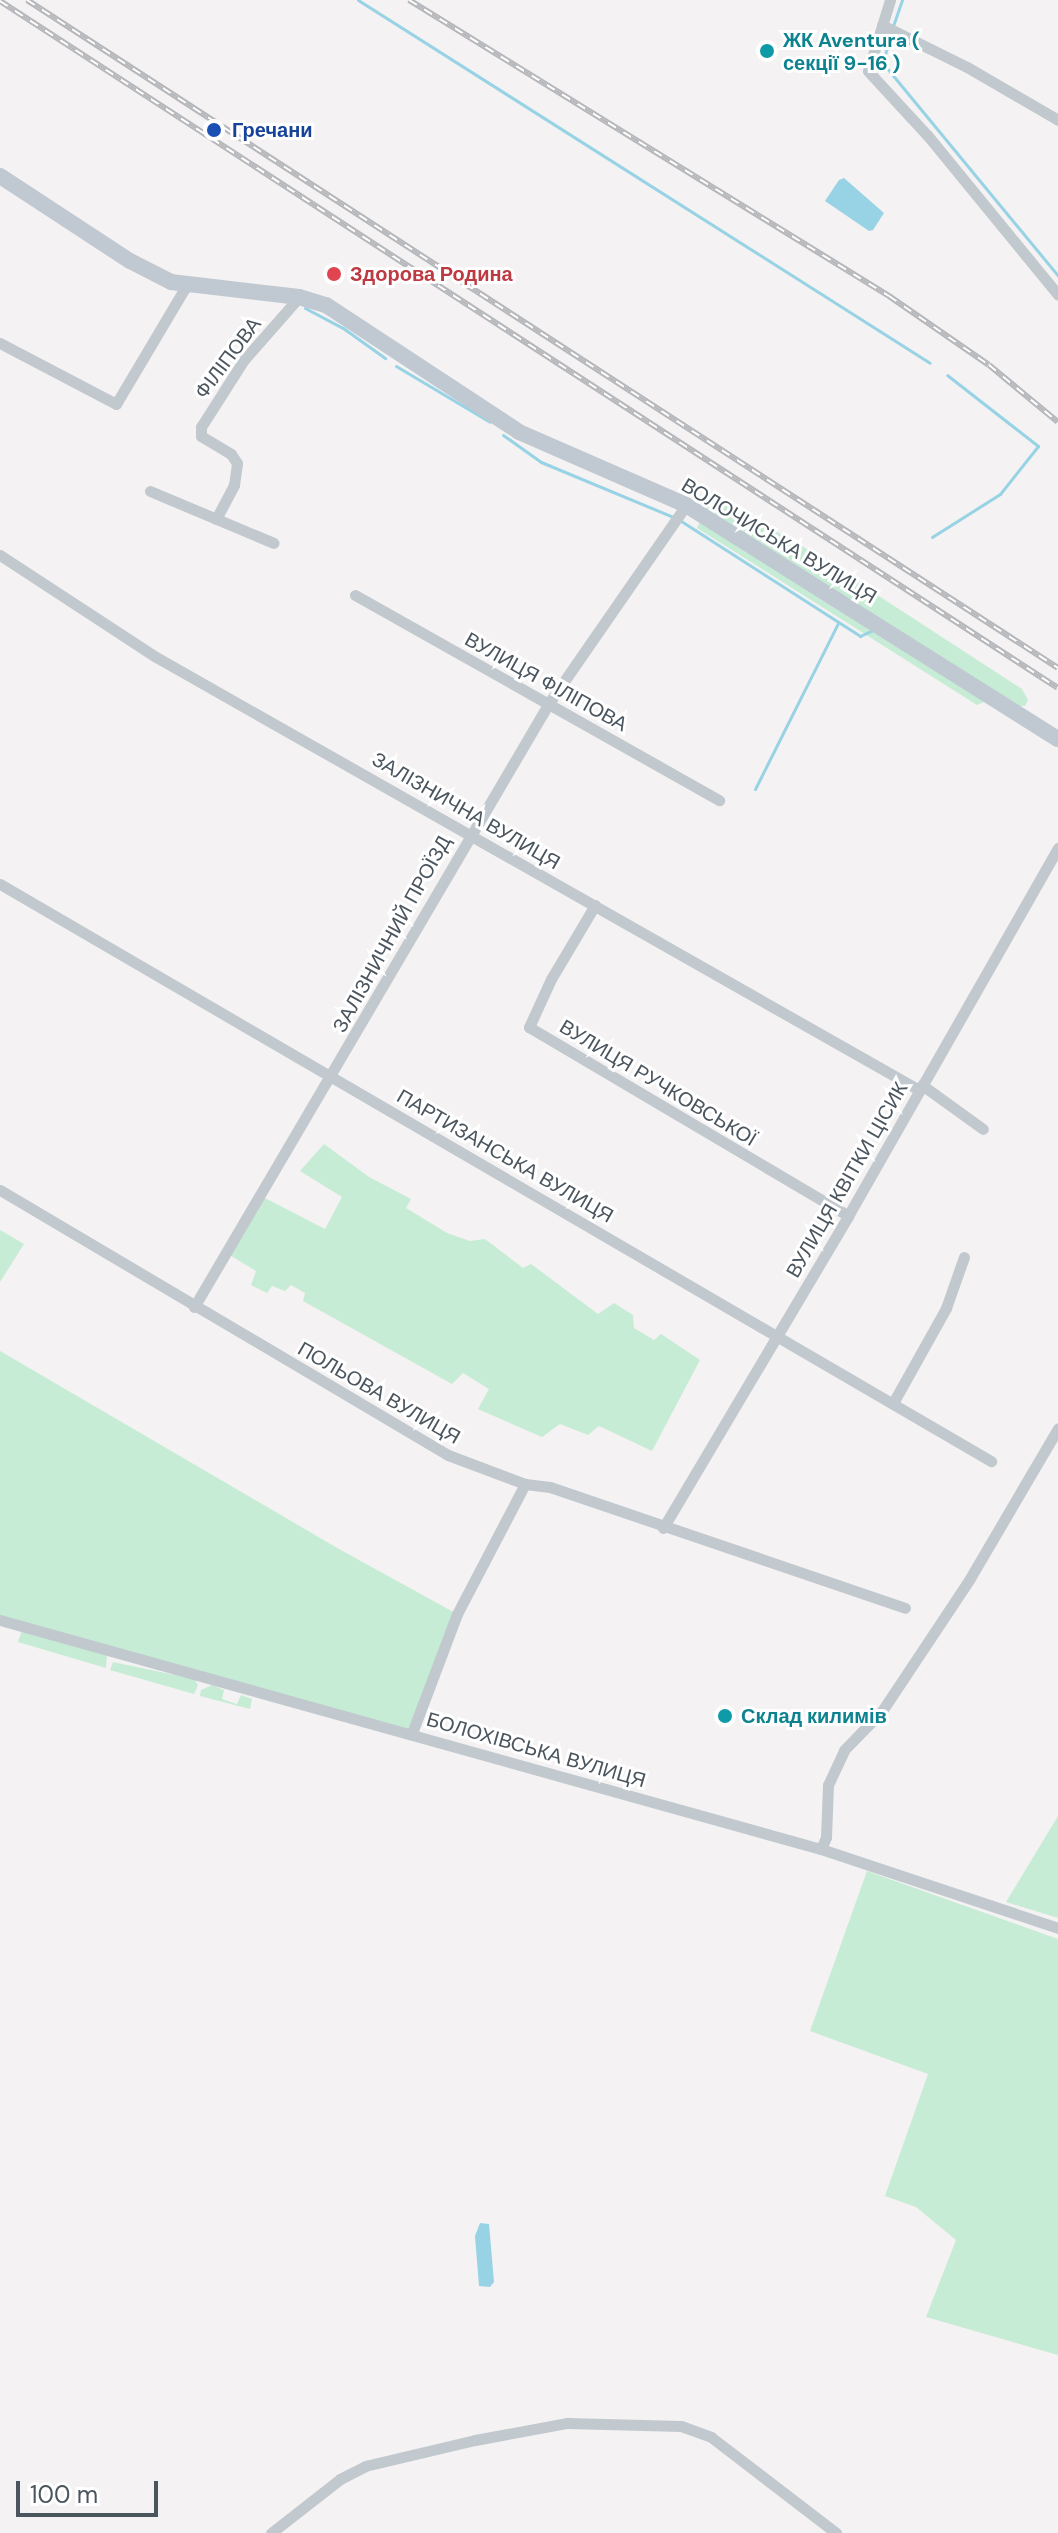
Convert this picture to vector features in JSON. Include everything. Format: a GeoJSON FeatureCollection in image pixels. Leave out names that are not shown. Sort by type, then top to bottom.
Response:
{"type":"FeatureCollection","features":[{"type":"Feature","properties":{"kind":"main road","name":"ВОЛОЧИСЬКА ВУЛИЦЯ"},"geometry":{"type":"LineString","coordinates":[[0,176],[130,261],[186,286],[299,297],[326,305],[519,432],[686,505],[1058,739]]}},
{"type":"Feature","properties":{"kind":"street"},"geometry":{"type":"LineString","coordinates":[[890,0],[868,71],[928,136],[1058,295]]}},
{"type":"Feature","properties":{"kind":"street"},"geometry":{"type":"LineString","coordinates":[[882,25],[967,67],[1058,120]]}},
{"type":"Feature","properties":{"kind":"street"},"geometry":{"type":"LineString","coordinates":[[0,343],[116,404],[186,286]]}},
{"type":"Feature","properties":{"kind":"street","name":"ФІЛІПОВА"},"geometry":{"type":"LineString","coordinates":[[216,519],[234,485],[237,463],[231,454],[201,436],[201,427],[243,361],[299,297]]}},
{"type":"Feature","properties":{"kind":"street"},"geometry":{"type":"LineString","coordinates":[[150,491],[274,543]]}},
{"type":"Feature","properties":{"kind":"street","name":"ЗАЛІЗНИЧНИЙ ПРОЇЗД"},"geometry":{"type":"LineString","coordinates":[[194,1307],[331,1080],[470,833],[549,703],[686,505]]}},
{"type":"Feature","properties":{"kind":"street","name":"ЗАЛІЗНИЧНА ВУЛИЦЯ"},"geometry":{"type":"LineString","coordinates":[[0,555],[156,657],[920,1088],[983,1129]]}},
{"type":"Feature","properties":{"kind":"street","name":"ВУЛИЦЯ ФІЛІПОВА"},"geometry":{"type":"LineString","coordinates":[[355,595],[719,800]]}},
{"type":"Feature","properties":{"kind":"street","name":"ВУЛИЦЯ КВІТКИ ЦІСИК"},"geometry":{"type":"LineString","coordinates":[[663,1528],[848,1216],[1058,848]]}},
{"type":"Feature","properties":{"kind":"street","name":"ПАРТИЗАНСЬКА ВУЛИЦЯ"},"geometry":{"type":"LineString","coordinates":[[0,884],[331,1080],[410,1120],[991,1461]]}},
{"type":"Feature","properties":{"kind":"street","name":"ВУЛИЦЯ РУЧКОВСЬКОЇ"},"geometry":{"type":"LineString","coordinates":[[595,905],[551,979],[529,1027],[848,1216]]}},
{"type":"Feature","properties":{"kind":"street","name":"ПОЛЬОВА ВУЛИЦЯ"},"geometry":{"type":"LineString","coordinates":[[0,1190],[448,1455],[525,1484],[550,1487],[905,1608]]}},
{"type":"Feature","properties":{"kind":"street"},"geometry":{"type":"LineString","coordinates":[[893,1403],[946,1308],[964,1257]]}},
{"type":"Feature","properties":{"kind":"street"},"geometry":{"type":"LineString","coordinates":[[821,1849],[826,1837],[828,1785],[844,1750],[882,1711],[969,1580],[1058,1428]]}},
{"type":"Feature","properties":{"kind":"street"},"geometry":{"type":"LineString","coordinates":[[412,1733],[457,1614],[525,1484]]}},
{"type":"Feature","properties":{"kind":"street","name":"БОЛОХІВСЬКА ВУЛИЦЯ"},"geometry":{"type":"LineString","coordinates":[[0,1620],[821,1849],[1058,1928]]}},
{"type":"Feature","properties":{"kind":"street"},"geometry":{"type":"LineString","coordinates":[[271,2533],[340,2479],[365,2466],[475,2440],[582,2423],[681,2426],[711,2437],[836,2533]]}},
{"type":"Feature","properties":{"kind":"green space"},"geometry":{"type":"Polygon","coordinates":[[[711,495],[802,546],[1022,689],[1028,700],[1025,706],[1018,706],[704,507],[711,495]]]}},
{"type":"Feature","properties":{"kind":"green space"},"geometry":{"type":"Polygon","coordinates":[[[701,520],[985,695],[984,702],[977,705],[697,528],[701,520]]]}},
{"type":"Feature","properties":{"kind":"green space"},"geometry":{"type":"Polygon","coordinates":[[[324,1144],[369,1177],[411,1199],[406,1208],[447,1233],[470,1241],[485,1239],[523,1268],[531,1264],[598,1314],[614,1303],[633,1315],[634,1328],[654,1340],[661,1334],[700,1360],[652,1451],[599,1426],[588,1435],[560,1424],[542,1437],[478,1409],[489,1389],[463,1373],[452,1384],[303,1301],[305,1293],[291,1285],[285,1291],[272,1286],[267,1293],[251,1285],[256,1271],[228,1254],[261,1196],[325,1229],[342,1197],[300,1171],[324,1144]]]}},
{"type":"Feature","properties":{"kind":"green space"},"geometry":{"type":"Polygon","coordinates":[[[0,1230],[24,1244],[0,1282],[0,1230]]]}},
{"type":"Feature","properties":{"kind":"green space"},"geometry":{"type":"Polygon","coordinates":[[[0,1351],[339,1549],[457,1614],[412,1733],[0,1620],[0,1351]]]}},
{"type":"Feature","properties":{"kind":"green space"},"geometry":{"type":"Polygon","coordinates":[[[22,1630],[107,1654],[106,1668],[18,1642],[22,1630]]]}},
{"type":"Feature","properties":{"kind":"green space"},"geometry":{"type":"Polygon","coordinates":[[[113,1662],[194,1679],[198,1685],[194,1694],[110,1670],[113,1662]]]}},
{"type":"Feature","properties":{"kind":"green space"},"geometry":{"type":"Polygon","coordinates":[[[212,1685],[224,1690],[222,1699],[237,1704],[241,1695],[252,1699],[250,1709],[200,1696],[201,1690],[212,1685]]]}},
{"type":"Feature","properties":{"kind":"green space"},"geometry":{"type":"Polygon","coordinates":[[[1058,1816],[1058,1918],[1006,1902],[1058,1816]]]}},
{"type":"Feature","properties":{"kind":"green space"},"geometry":{"type":"Polygon","coordinates":[[[867,1871],[1058,1939],[1058,2355],[926,2317],[956,2240],[916,2207],[885,2196],[928,2074],[810,2031],[867,1871]]]}},
{"type":"Feature","properties":{"kind":"water"},"geometry":{"type":"Polygon","coordinates":[[[844,178],[884,213],[873,230],[869,231],[825,201],[839,180],[844,178]]]}},
{"type":"Feature","properties":{"kind":"water"},"geometry":{"type":"Polygon","coordinates":[[[480,2223],[489,2224],[494,2282],[490,2287],[479,2286],[475,2236],[480,2223]]]}},
{"type":"Feature","properties":{"kind":"waterway"},"geometry":{"type":"LineString","coordinates":[[358,0],[930,363]]}},
{"type":"Feature","properties":{"kind":"waterway"},"geometry":{"type":"LineString","coordinates":[[893,26],[902,0]]}},
{"type":"Feature","properties":{"kind":"waterway"},"geometry":{"type":"LineString","coordinates":[[890,37],[885,55],[886,67],[1058,276]]}},
{"type":"Feature","properties":{"kind":"waterway"},"geometry":{"type":"LineString","coordinates":[[305,308],[343,328],[385,358]]}},
{"type":"Feature","properties":{"kind":"waterway"},"geometry":{"type":"LineString","coordinates":[[396,366],[490,422]]}},
{"type":"Feature","properties":{"kind":"waterway"},"geometry":{"type":"LineString","coordinates":[[932,537],[1000,494],[1038,446],[947,375]]}},
{"type":"Feature","properties":{"kind":"waterway"},"geometry":{"type":"LineString","coordinates":[[503,435],[541,462],[671,516]]}},
{"type":"Feature","properties":{"kind":"waterway"},"geometry":{"type":"LineString","coordinates":[[681,521],[860,636],[873,630]]}},
{"type":"Feature","properties":{"kind":"waterway"},"geometry":{"type":"LineString","coordinates":[[755,789],[838,623]]}},
{"type":"Feature","properties":{"kind":"railway"},"geometry":{"type":"LineString","coordinates":[[27,0],[1058,668]]}},
{"type":"Feature","properties":{"kind":"railway"},"geometry":{"type":"LineString","coordinates":[[409,0],[889,296],[989,365],[1058,422]]}},
{"type":"Feature","properties":{"kind":"railway"},"geometry":{"type":"LineString","coordinates":[[0,1],[1058,688]]}},
{"type":"Feature","properties":{"kind":"place","name":"ЖК Aventura ( секції 9-16 )"},"geometry":{"type":"Point","coordinates":[767,51]}},
{"type":"Feature","properties":{"kind":"place","name":"Гречани"},"geometry":{"type":"Point","coordinates":[214,130]}},
{"type":"Feature","properties":{"kind":"place","name":"Здорова Родина"},"geometry":{"type":"Point","coordinates":[334,274]}},
{"type":"Feature","properties":{"kind":"place","name":"Склад килимів"},"geometry":{"type":"Point","coordinates":[725,1716]}}]}
